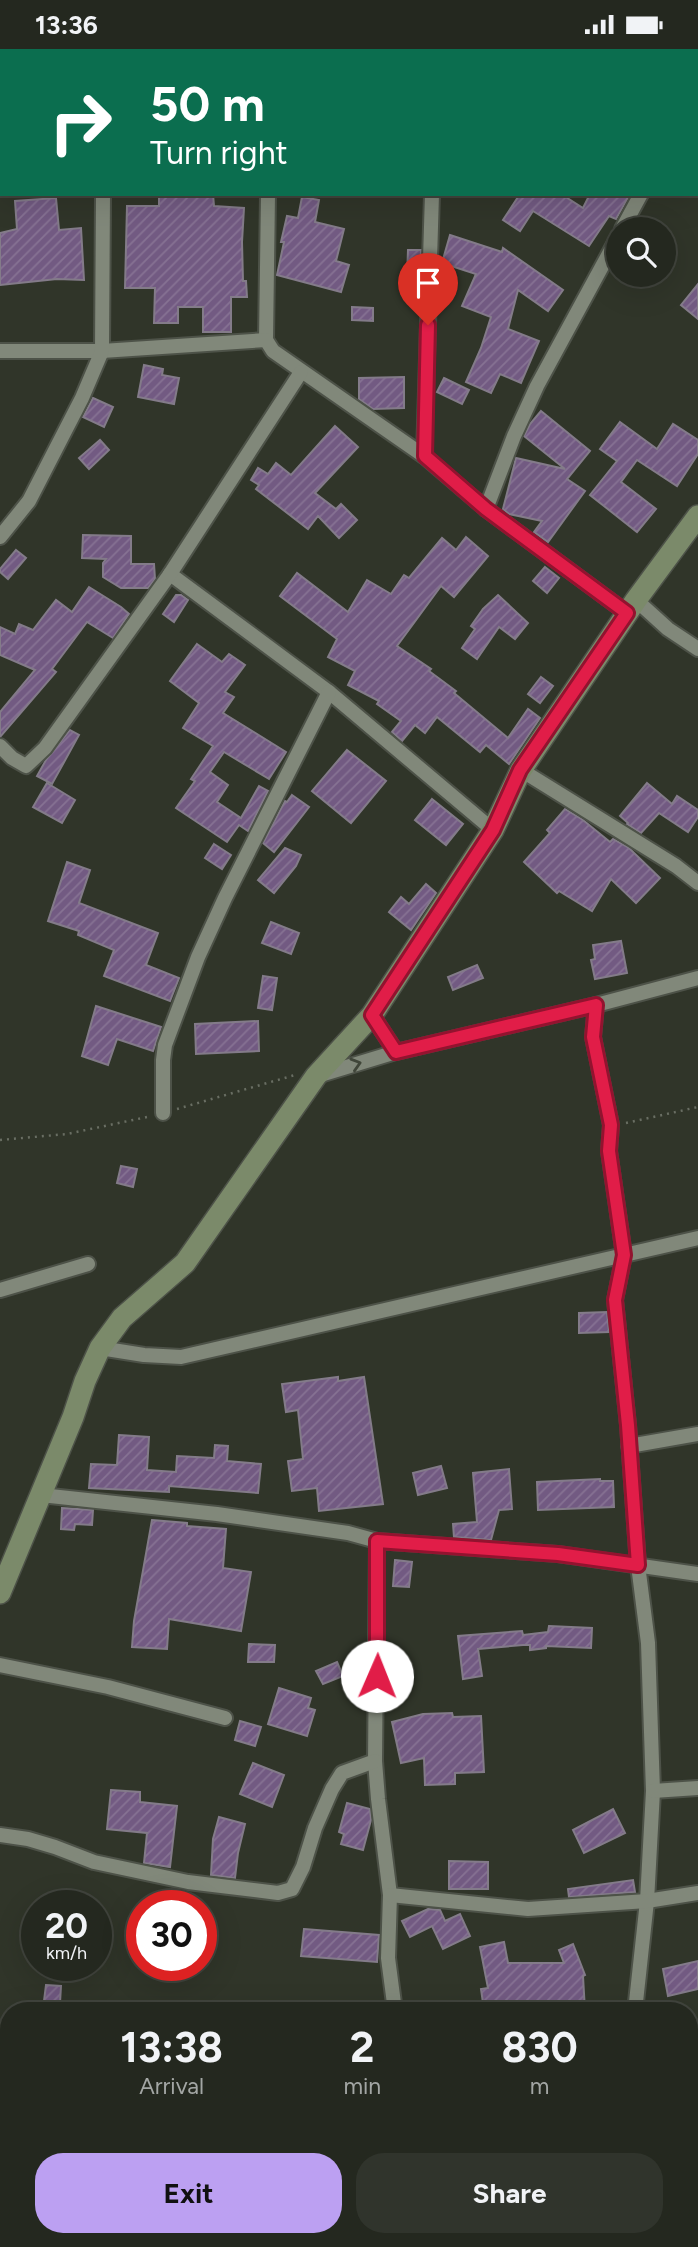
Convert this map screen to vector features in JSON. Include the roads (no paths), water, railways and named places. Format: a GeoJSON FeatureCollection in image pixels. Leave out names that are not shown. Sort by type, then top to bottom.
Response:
{"type":"FeatureCollection","features":[{"type":"Feature","properties":{"kind":"street"},"geometry":{"type":"LineString","coordinates":[[0,537],[29,501],[82,398],[102,351],[103,196]]}},
{"type":"Feature","properties":{"kind":"street"},"geometry":{"type":"LineString","coordinates":[[268,196],[266,340],[273,351],[425,456],[486,509],[698,649]]}},
{"type":"Feature","properties":{"kind":"street"},"geometry":{"type":"LineString","coordinates":[[425,456],[432,196]]}},
{"type":"Feature","properties":{"kind":"street"},"geometry":{"type":"LineString","coordinates":[[629,217],[640,196]]}},
{"type":"Feature","properties":{"kind":"street"},"geometry":{"type":"LineString","coordinates":[[486,509],[537,386],[606,259]]}},
{"type":"Feature","properties":{"kind":"street"},"geometry":{"type":"LineString","coordinates":[[0,351],[102,351],[266,340]]}},
{"type":"Feature","properties":{"kind":"street"},"geometry":{"type":"LineString","coordinates":[[0,746],[12,758],[26,766],[45,748],[170,574],[301,372]]}},
{"type":"Feature","properties":{"kind":"street"},"geometry":{"type":"LineString","coordinates":[[0,1593],[100,1348],[122,1318],[185,1263],[316,1076],[372,1015],[493,830],[520,770],[631,606],[698,516]]}},
{"type":"Feature","properties":{"kind":"street"},"geometry":{"type":"LineString","coordinates":[[170,574],[329,692],[493,830]]}},
{"type":"Feature","properties":{"kind":"street"},"geometry":{"type":"LineString","coordinates":[[163,1113],[165,1045],[198,957],[329,692]]}},
{"type":"Feature","properties":{"kind":"street"},"geometry":{"type":"LineString","coordinates":[[520,770],[676,866],[698,883]]}},
{"type":"Feature","properties":{"kind":"street"},"geometry":{"type":"LineString","coordinates":[[316,1076],[396,1052],[698,978]]}},
{"type":"Feature","properties":{"kind":"street"},"geometry":{"type":"LineString","coordinates":[[596,1005],[593,1037],[611,1125],[609,1151],[624,1255],[615,1300],[638,1565],[648,1643],[653,1791],[648,1901],[637,2002]]}},
{"type":"Feature","properties":{"kind":"street"},"geometry":{"type":"LineString","coordinates":[[372,1015],[396,1052]]}},
{"type":"Feature","properties":{"kind":"street"},"geometry":{"type":"LineString","coordinates":[[100,1348],[144,1356],[181,1357],[698,1238]]}},
{"type":"Feature","properties":{"kind":"street"},"geometry":{"type":"LineString","coordinates":[[0,1290],[88,1264]]}},
{"type":"Feature","properties":{"kind":"street"},"geometry":{"type":"LineString","coordinates":[[629,1446],[698,1434]]}},
{"type":"Feature","properties":{"kind":"street"},"geometry":{"type":"LineString","coordinates":[[41,1495],[217,1514],[348,1533],[377,1541],[558,1554],[698,1574]]}},
{"type":"Feature","properties":{"kind":"street"},"geometry":{"type":"LineString","coordinates":[[377,1541],[375,1761],[390,1895],[388,1958],[394,2002]]}},
{"type":"Feature","properties":{"kind":"street"},"geometry":{"type":"LineString","coordinates":[[0,1665],[108,1687],[225,1718]]}},
{"type":"Feature","properties":{"kind":"street"},"geometry":{"type":"LineString","coordinates":[[0,1835],[55,1847],[94,1862],[175,1879],[278,1893],[292,1889],[303,1867],[315,1828],[342,1773],[375,1761]]}},
{"type":"Feature","properties":{"kind":"street"},"geometry":{"type":"LineString","coordinates":[[653,1791],[698,1788]]}},
{"type":"Feature","properties":{"kind":"street"},"geometry":{"type":"LineString","coordinates":[[390,1895],[528,1909],[648,1901],[698,1893]]}}]}
